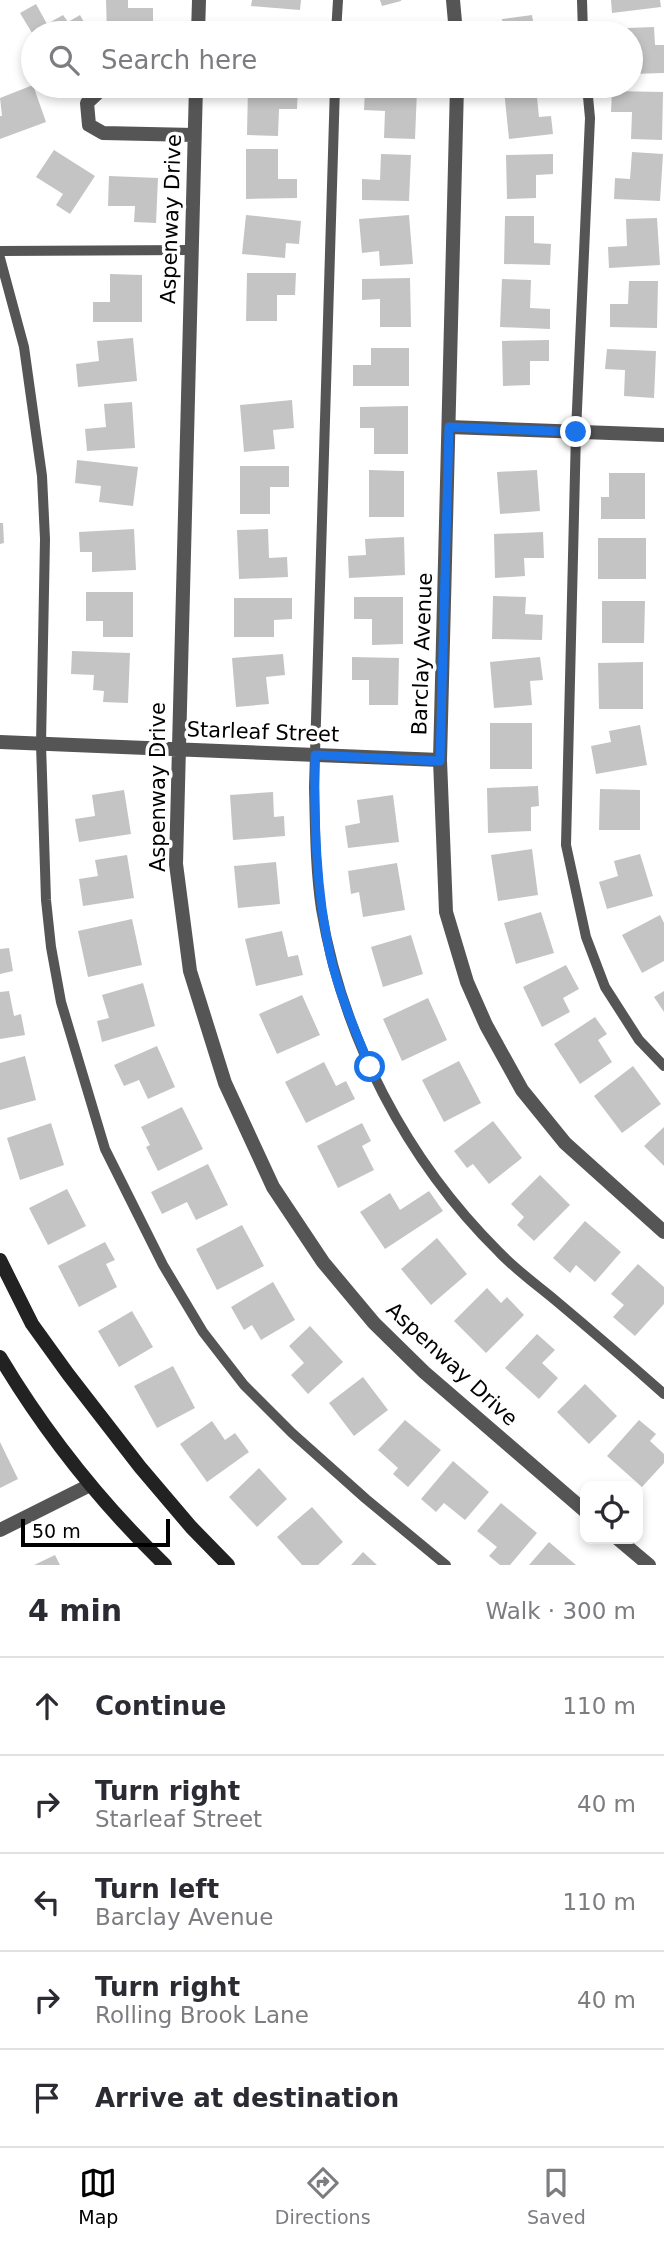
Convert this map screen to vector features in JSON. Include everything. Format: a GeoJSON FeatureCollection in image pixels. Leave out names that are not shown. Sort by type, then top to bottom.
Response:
{"type":"FeatureCollection","features":[{"type":"Feature","properties":{"kind":"main road"},"geometry":{"type":"LineString","coordinates":[[0,1260],[32,1324],[68,1374],[140,1467],[191,1527],[228,1565]]}},
{"type":"Feature","properties":{"kind":"main road"},"geometry":{"type":"LineString","coordinates":[[0,1357],[42,1424],[90,1485],[165,1565]]}},
{"type":"Feature","properties":{"kind":"street"},"geometry":{"type":"LineString","coordinates":[[198,21],[199,0]]}},
{"type":"Feature","properties":{"kind":"street"},"geometry":{"type":"LineString","coordinates":[[453,0],[455,21]]}},
{"type":"Feature","properties":{"kind":"street"},"geometry":{"type":"LineString","coordinates":[[92,98],[87,103],[89,125],[103,133],[194,135]]}},
{"type":"Feature","properties":{"kind":"street","name":"Aspenway Drive"},"geometry":{"type":"LineString","coordinates":[[196,98],[176,864],[190,971],[225,1083],[273,1186],[323,1262],[374,1323],[424,1372],[580,1507]]}},
{"type":"Feature","properties":{"kind":"street","name":"Barclay Avenue"},"geometry":{"type":"LineString","coordinates":[[457,98],[440,761],[446,912],[467,982],[486,1026],[522,1090],[565,1143],[664,1233]]}},
{"type":"Feature","properties":{"kind":"street"},"geometry":{"type":"LineString","coordinates":[[449,427],[664,436]]}},
{"type":"Feature","properties":{"kind":"street","name":"Starleaf Street"},"geometry":{"type":"LineString","coordinates":[[0,742],[440,761]]}},
{"type":"Feature","properties":{"kind":"street"},"geometry":{"type":"LineString","coordinates":[[0,1530],[90,1485]]}},
{"type":"Feature","properties":{"kind":"street"},"geometry":{"type":"LineString","coordinates":[[624,1544],[649,1565]]}},
{"type":"Feature","properties":{"kind":"lane"},"geometry":{"type":"LineString","coordinates":[[337,21],[338,0]]}},
{"type":"Feature","properties":{"kind":"lane"},"geometry":{"type":"LineString","coordinates":[[582,0],[583,21]]}},
{"type":"Feature","properties":{"kind":"lane"},"geometry":{"type":"LineString","coordinates":[[335,98],[315,755],[315,845],[321,907],[331,958],[370,1067],[394,1115],[434,1177],[500,1254],[664,1394]]}},
{"type":"Feature","properties":{"kind":"lane"},"geometry":{"type":"LineString","coordinates":[[588,98],[590,118],[576,432],[566,845],[586,937],[605,987],[639,1040],[664,1066]]}},
{"type":"Feature","properties":{"kind":"lane"},"geometry":{"type":"LineString","coordinates":[[0,251],[191,250]]}},
{"type":"Feature","properties":{"kind":"lane"},"geometry":{"type":"LineString","coordinates":[[0,258],[24,347],[42,476],[45,539],[41,744],[46,900],[61,1002],[105,1149],[163,1265],[203,1332],[244,1385],[357,1491],[446,1565]]}},
{"type":"Feature","properties":{"kind":"building"},"geometry":{"type":"Polygon","coordinates":[[[106,0],[128,0],[128,8],[153,8],[153,21],[107,21],[106,0]]]}},
{"type":"Feature","properties":{"kind":"building"},"geometry":{"type":"Polygon","coordinates":[[[252,0],[301,0],[300,10],[251,6],[252,0]]]}},
{"type":"Feature","properties":{"kind":"building"},"geometry":{"type":"Polygon","coordinates":[[[380,0],[401,0],[401,1],[382,6],[380,0]]]}},
{"type":"Feature","properties":{"kind":"building"},"geometry":{"type":"Polygon","coordinates":[[[611,0],[660,0],[661,7],[612,13],[611,0]]]}},
{"type":"Feature","properties":{"kind":"building"},"geometry":{"type":"Polygon","coordinates":[[[36,4],[45,21],[25,21],[20,13],[36,4]]]}},
{"type":"Feature","properties":{"kind":"building"},"geometry":{"type":"Polygon","coordinates":[[[63,15],[67,21],[52,21],[63,15]]]}},
{"type":"Feature","properties":{"kind":"building"},"geometry":{"type":"Polygon","coordinates":[[[80,15],[83,21],[70,21],[80,15]]]}},
{"type":"Feature","properties":{"kind":"building"},"geometry":{"type":"Polygon","coordinates":[[[532,15],[533,21],[502,21],[532,15]]]}},
{"type":"Feature","properties":{"kind":"building"},"geometry":{"type":"Polygon","coordinates":[[[643,27],[654,27],[655,45],[664,45],[664,73],[643,74],[643,27]]]}},
{"type":"Feature","properties":{"kind":"building"},"geometry":{"type":"Polygon","coordinates":[[[21,90],[21,98],[38,98],[46,122],[0,139],[0,98],[21,90]]]}},
{"type":"Feature","properties":{"kind":"building"},"geometry":{"type":"Polygon","coordinates":[[[643,92],[663,92],[662,140],[631,139],[632,112],[611,112],[612,98],[643,98],[643,92]]]}},
{"type":"Feature","properties":{"kind":"building"},"geometry":{"type":"Polygon","coordinates":[[[248,98],[298,98],[297,109],[279,109],[278,136],[247,135],[248,98]]]}},
{"type":"Feature","properties":{"kind":"building"},"geometry":{"type":"Polygon","coordinates":[[[365,98],[417,98],[415,139],[384,138],[385,111],[364,110],[365,98]]]}},
{"type":"Feature","properties":{"kind":"building"},"geometry":{"type":"Polygon","coordinates":[[[505,98],[537,98],[539,117],[551,116],[553,134],[509,139],[505,98]]]}},
{"type":"Feature","properties":{"kind":"building"},"geometry":{"type":"Polygon","coordinates":[[[246,149],[278,149],[278,179],[297,179],[297,198],[246,199],[246,149]]]}},
{"type":"Feature","properties":{"kind":"building"},"geometry":{"type":"Polygon","coordinates":[[[54,150],[95,176],[70,214],[56,205],[63,194],[36,177],[54,150]]]}},
{"type":"Feature","properties":{"kind":"building"},"geometry":{"type":"Polygon","coordinates":[[[632,152],[663,154],[660,201],[614,199],[615,178],[630,179],[632,152]]]}},
{"type":"Feature","properties":{"kind":"building"},"geometry":{"type":"Polygon","coordinates":[[[381,154],[411,155],[409,201],[362,200],[362,179],[380,180],[381,154]]]}},
{"type":"Feature","properties":{"kind":"building"},"geometry":{"type":"Polygon","coordinates":[[[553,154],[553,174],[536,175],[536,198],[507,199],[506,155],[553,154]]]}},
{"type":"Feature","properties":{"kind":"building"},"geometry":{"type":"Polygon","coordinates":[[[109,176],[158,178],[156,223],[134,222],[135,206],[108,206],[109,176]]]}},
{"type":"Feature","properties":{"kind":"building"},"geometry":{"type":"Polygon","coordinates":[[[246,215],[301,221],[299,244],[286,243],[285,258],[242,254],[246,215]]]}},
{"type":"Feature","properties":{"kind":"building"},"geometry":{"type":"Polygon","coordinates":[[[409,215],[413,264],[380,266],[379,251],[362,253],[359,219],[409,215]]]}},
{"type":"Feature","properties":{"kind":"building"},"geometry":{"type":"Polygon","coordinates":[[[505,216],[534,216],[534,243],[551,244],[550,265],[504,264],[505,216]]]}},
{"type":"Feature","properties":{"kind":"building"},"geometry":{"type":"Polygon","coordinates":[[[657,218],[660,265],[609,268],[608,247],[627,246],[626,219],[657,218]]]}},
{"type":"Feature","properties":{"kind":"building"},"geometry":{"type":"Polygon","coordinates":[[[247,273],[296,273],[295,295],[277,295],[277,321],[246,321],[247,273]]]}},
{"type":"Feature","properties":{"kind":"building"},"geometry":{"type":"Polygon","coordinates":[[[110,274],[142,275],[142,322],[93,322],[93,302],[110,302],[110,274]]]}},
{"type":"Feature","properties":{"kind":"building"},"geometry":{"type":"Polygon","coordinates":[[[410,278],[411,327],[380,327],[380,299],[362,300],[362,279],[410,278]]]}},
{"type":"Feature","properties":{"kind":"building"},"geometry":{"type":"Polygon","coordinates":[[[502,279],[531,280],[530,308],[550,309],[550,329],[500,327],[502,279]]]}},
{"type":"Feature","properties":{"kind":"building"},"geometry":{"type":"Polygon","coordinates":[[[629,281],[658,281],[657,328],[610,327],[610,304],[628,304],[629,281]]]}},
{"type":"Feature","properties":{"kind":"building"},"geometry":{"type":"Polygon","coordinates":[[[133,338],[137,381],[78,387],[76,364],[99,361],[97,341],[133,338]]]}},
{"type":"Feature","properties":{"kind":"building"},"geometry":{"type":"Polygon","coordinates":[[[549,340],[549,361],[530,361],[530,385],[503,386],[502,341],[549,340]]]}},
{"type":"Feature","properties":{"kind":"building"},"geometry":{"type":"Polygon","coordinates":[[[371,348],[409,348],[409,386],[353,386],[353,365],[371,365],[371,348]]]}},
{"type":"Feature","properties":{"kind":"building"},"geometry":{"type":"Polygon","coordinates":[[[607,349],[656,351],[654,398],[624,396],[625,370],[605,369],[607,349]]]}},
{"type":"Feature","properties":{"kind":"building"},"geometry":{"type":"Polygon","coordinates":[[[292,400],[294,428],[273,430],[275,449],[244,452],[240,405],[292,400]]]}},
{"type":"Feature","properties":{"kind":"building"},"geometry":{"type":"Polygon","coordinates":[[[132,402],[135,448],[87,451],[85,429],[106,427],[104,404],[132,402]]]}},
{"type":"Feature","properties":{"kind":"building"},"geometry":{"type":"Polygon","coordinates":[[[408,406],[408,454],[374,454],[374,428],[360,428],[360,407],[408,406]]]}},
{"type":"Feature","properties":{"kind":"building"},"geometry":{"type":"Polygon","coordinates":[[[77,460],[138,467],[133,506],[99,502],[101,486],[75,483],[77,460]]]}},
{"type":"Feature","properties":{"kind":"building"},"geometry":{"type":"Polygon","coordinates":[[[240,466],[289,466],[289,487],[270,487],[270,514],[240,514],[240,466]]]}},
{"type":"Feature","properties":{"kind":"building"},"geometry":{"type":"Polygon","coordinates":[[[369,470],[404,471],[404,517],[369,517],[369,470]]]}},
{"type":"Feature","properties":{"kind":"building"},"geometry":{"type":"Polygon","coordinates":[[[537,470],[540,511],[500,514],[497,472],[537,470]]]}},
{"type":"Feature","properties":{"kind":"building"},"geometry":{"type":"Polygon","coordinates":[[[609,473],[645,473],[645,519],[601,519],[601,497],[609,497],[609,473]]]}},
{"type":"Feature","properties":{"kind":"building"},"geometry":{"type":"Polygon","coordinates":[[[0,523],[3,523],[4,543],[0,544],[0,523]]]}},
{"type":"Feature","properties":{"kind":"building"},"geometry":{"type":"Polygon","coordinates":[[[134,529],[136,570],[92,572],[92,552],[80,552],[79,532],[134,529]]]}},
{"type":"Feature","properties":{"kind":"building"},"geometry":{"type":"Polygon","coordinates":[[[268,529],[269,558],[287,557],[288,577],[239,579],[237,530],[268,529]]]}},
{"type":"Feature","properties":{"kind":"building"},"geometry":{"type":"Polygon","coordinates":[[[543,532],[544,558],[524,558],[525,576],[495,578],[494,534],[543,532]]]}},
{"type":"Feature","properties":{"kind":"building"},"geometry":{"type":"Polygon","coordinates":[[[404,537],[405,575],[349,578],[348,556],[366,555],[365,539],[404,537]]]}},
{"type":"Feature","properties":{"kind":"building"},"geometry":{"type":"Polygon","coordinates":[[[598,538],[646,538],[646,579],[598,579],[598,538]]]}},
{"type":"Feature","properties":{"kind":"building"},"geometry":{"type":"Polygon","coordinates":[[[86,592],[133,592],[133,637],[103,637],[103,621],[86,621],[86,592]]]}},
{"type":"Feature","properties":{"kind":"building"},"geometry":{"type":"Polygon","coordinates":[[[493,596],[526,597],[525,614],[543,615],[542,640],[492,639],[493,596]]]}},
{"type":"Feature","properties":{"kind":"building"},"geometry":{"type":"Polygon","coordinates":[[[354,597],[403,597],[403,644],[372,645],[372,619],[354,619],[354,597]]]}},
{"type":"Feature","properties":{"kind":"building"},"geometry":{"type":"Polygon","coordinates":[[[234,598],[292,598],[292,619],[274,620],[274,637],[234,637],[234,598]]]}},
{"type":"Feature","properties":{"kind":"building"},"geometry":{"type":"Polygon","coordinates":[[[602,601],[645,601],[644,643],[602,643],[602,601]]]}},
{"type":"Feature","properties":{"kind":"building"},"geometry":{"type":"Polygon","coordinates":[[[72,651],[130,653],[128,703],[103,702],[104,691],[93,690],[94,675],[71,674],[72,651]]]}},
{"type":"Feature","properties":{"kind":"building"},"geometry":{"type":"Polygon","coordinates":[[[283,654],[285,675],[266,677],[269,704],[236,707],[232,658],[283,654]]]}},
{"type":"Feature","properties":{"kind":"building"},"geometry":{"type":"Polygon","coordinates":[[[352,657],[399,658],[398,705],[369,705],[369,680],[352,680],[352,657]]]}},
{"type":"Feature","properties":{"kind":"building"},"geometry":{"type":"Polygon","coordinates":[[[540,657],[543,680],[530,681],[532,705],[494,708],[490,662],[540,657]]]}},
{"type":"Feature","properties":{"kind":"building"},"geometry":{"type":"Polygon","coordinates":[[[643,662],[643,709],[599,709],[598,663],[643,662]]]}},
{"type":"Feature","properties":{"kind":"building"},"geometry":{"type":"Polygon","coordinates":[[[490,723],[532,723],[532,769],[490,769],[490,723]]]}},
{"type":"Feature","properties":{"kind":"building"},"geometry":{"type":"Polygon","coordinates":[[[640,725],[647,765],[596,774],[591,746],[611,742],[609,731],[640,725]]]}},
{"type":"Feature","properties":{"kind":"building"},"geometry":{"type":"Polygon","coordinates":[[[538,786],[539,806],[531,807],[531,831],[488,833],[487,788],[538,786]]]}},
{"type":"Feature","properties":{"kind":"building"},"geometry":{"type":"Polygon","coordinates":[[[600,789],[640,790],[640,830],[599,830],[600,789]]]}},
{"type":"Feature","properties":{"kind":"building"},"geometry":{"type":"Polygon","coordinates":[[[124,790],[131,834],[79,842],[75,819],[95,816],[92,795],[124,790]]]}},
{"type":"Feature","properties":{"kind":"building"},"geometry":{"type":"Polygon","coordinates":[[[273,792],[274,817],[284,816],[285,836],[233,840],[230,795],[273,792]]]}},
{"type":"Feature","properties":{"kind":"building"},"geometry":{"type":"Polygon","coordinates":[[[393,795],[399,842],[348,848],[345,826],[360,823],[357,800],[393,795]]]}},
{"type":"Feature","properties":{"kind":"building"},"geometry":{"type":"Polygon","coordinates":[[[532,849],[538,895],[498,901],[491,855],[532,849]]]}},
{"type":"Feature","properties":{"kind":"building"},"geometry":{"type":"Polygon","coordinates":[[[640,854],[653,896],[607,909],[599,882],[618,876],[614,861],[640,854]]]}},
{"type":"Feature","properties":{"kind":"building"},"geometry":{"type":"Polygon","coordinates":[[[127,855],[134,898],[83,906],[79,879],[98,876],[95,860],[127,855]]]}},
{"type":"Feature","properties":{"kind":"building"},"geometry":{"type":"Polygon","coordinates":[[[276,862],[280,904],[238,908],[234,866],[276,862]]]}},
{"type":"Feature","properties":{"kind":"building"},"geometry":{"type":"Polygon","coordinates":[[[397,863],[405,910],[363,917],[359,892],[351,894],[348,871],[397,863]]]}},
{"type":"Feature","properties":{"kind":"building"},"geometry":{"type":"Polygon","coordinates":[[[541,912],[554,953],[516,964],[504,923],[541,912]]]}},
{"type":"Feature","properties":{"kind":"building"},"geometry":{"type":"Polygon","coordinates":[[[660,915],[664,923],[664,961],[642,973],[622,935],[660,915]]]}},
{"type":"Feature","properties":{"kind":"building"},"geometry":{"type":"Polygon","coordinates":[[[132,919],[142,965],[88,977],[78,931],[132,919]]]}},
{"type":"Feature","properties":{"kind":"building"},"geometry":{"type":"Polygon","coordinates":[[[282,931],[288,957],[298,955],[303,975],[256,986],[245,939],[282,931]]]}},
{"type":"Feature","properties":{"kind":"building"},"geometry":{"type":"Polygon","coordinates":[[[411,935],[423,974],[383,987],[371,947],[411,935]]]}},
{"type":"Feature","properties":{"kind":"building"},"geometry":{"type":"Polygon","coordinates":[[[9,948],[13,971],[0,974],[0,949],[9,948]]]}},
{"type":"Feature","properties":{"kind":"building"},"geometry":{"type":"Polygon","coordinates":[[[566,965],[579,989],[563,998],[570,1012],[542,1027],[523,987],[566,965]]]}},
{"type":"Feature","properties":{"kind":"building"},"geometry":{"type":"Polygon","coordinates":[[[143,983],[155,1026],[102,1042],[97,1021],[109,1018],[102,995],[143,983]]]}},
{"type":"Feature","properties":{"kind":"building"},"geometry":{"type":"Polygon","coordinates":[[[9,991],[14,1016],[21,1014],[25,1035],[0,1039],[0,992],[9,991]]]}},
{"type":"Feature","properties":{"kind":"building"},"geometry":{"type":"Polygon","coordinates":[[[664,991],[664,1012],[654,997],[664,991]]]}},
{"type":"Feature","properties":{"kind":"building"},"geometry":{"type":"Polygon","coordinates":[[[302,995],[320,1035],[277,1054],[259,1014],[302,995]]]}},
{"type":"Feature","properties":{"kind":"building"},"geometry":{"type":"Polygon","coordinates":[[[428,998],[447,1040],[402,1061],[383,1019],[428,998]]]}},
{"type":"Feature","properties":{"kind":"building"},"geometry":{"type":"Polygon","coordinates":[[[595,1017],[607,1034],[598,1040],[612,1062],[580,1084],[554,1044],[595,1017]]]}},
{"type":"Feature","properties":{"kind":"building"},"geometry":{"type":"Polygon","coordinates":[[[157,1046],[175,1087],[148,1099],[139,1080],[124,1086],[114,1065],[157,1046]]]}},
{"type":"Feature","properties":{"kind":"building"},"geometry":{"type":"Polygon","coordinates":[[[25,1056],[36,1100],[0,1110],[0,1063],[25,1056]]]}},
{"type":"Feature","properties":{"kind":"building"},"geometry":{"type":"Polygon","coordinates":[[[459,1061],[481,1103],[444,1122],[422,1080],[459,1061]]]}},
{"type":"Feature","properties":{"kind":"building"},"geometry":{"type":"Polygon","coordinates":[[[324,1062],[336,1086],[346,1081],[355,1099],[306,1123],[285,1082],[324,1062]]]}},
{"type":"Feature","properties":{"kind":"building"},"geometry":{"type":"Polygon","coordinates":[[[633,1066],[661,1104],[622,1133],[594,1096],[633,1066]]]}},
{"type":"Feature","properties":{"kind":"building"},"geometry":{"type":"Polygon","coordinates":[[[182,1107],[203,1149],[158,1171],[146,1147],[150,1145],[141,1127],[182,1107]]]}},
{"type":"Feature","properties":{"kind":"building"},"geometry":{"type":"Polygon","coordinates":[[[493,1121],[522,1158],[489,1184],[473,1164],[467,1168],[454,1151],[493,1121]]]}},
{"type":"Feature","properties":{"kind":"building"},"geometry":{"type":"Polygon","coordinates":[[[51,1123],[64,1165],[20,1180],[7,1138],[51,1123]]]}},
{"type":"Feature","properties":{"kind":"building"},"geometry":{"type":"Polygon","coordinates":[[[362,1123],[371,1141],[362,1146],[374,1170],[338,1188],[317,1146],[362,1123]]]}},
{"type":"Feature","properties":{"kind":"building"},"geometry":{"type":"Polygon","coordinates":[[[664,1127],[664,1166],[644,1146],[664,1127]]]}},
{"type":"Feature","properties":{"kind":"building"},"geometry":{"type":"Polygon","coordinates":[[[208,1164],[228,1205],[196,1220],[187,1202],[162,1214],[151,1192],[208,1164]]]}},
{"type":"Feature","properties":{"kind":"building"},"geometry":{"type":"Polygon","coordinates":[[[540,1175],[570,1205],[534,1241],[517,1225],[524,1217],[511,1204],[540,1175]]]}},
{"type":"Feature","properties":{"kind":"building"},"geometry":{"type":"Polygon","coordinates":[[[67,1189],[86,1226],[48,1245],[29,1208],[67,1189]]]}},
{"type":"Feature","properties":{"kind":"building"},"geometry":{"type":"Polygon","coordinates":[[[429,1191],[443,1211],[385,1249],[360,1212],[390,1193],[400,1210],[429,1191]]]}},
{"type":"Feature","properties":{"kind":"building"},"geometry":{"type":"Polygon","coordinates":[[[585,1221],[621,1252],[595,1282],[576,1265],[570,1273],[553,1258],[585,1221]]]}},
{"type":"Feature","properties":{"kind":"building"},"geometry":{"type":"Polygon","coordinates":[[[242,1225],[264,1266],[217,1290],[196,1249],[242,1225]]]}},
{"type":"Feature","properties":{"kind":"building"},"geometry":{"type":"Polygon","coordinates":[[[437,1238],[467,1274],[431,1305],[401,1269],[437,1238]]]}},
{"type":"Feature","properties":{"kind":"building"},"geometry":{"type":"Polygon","coordinates":[[[105,1242],[115,1260],[106,1264],[117,1287],[79,1307],[58,1266],[105,1242]]]}},
{"type":"Feature","properties":{"kind":"building"},"geometry":{"type":"Polygon","coordinates":[[[638,1264],[664,1287],[664,1304],[635,1336],[613,1317],[624,1305],[611,1294],[638,1264]]]}},
{"type":"Feature","properties":{"kind":"building"},"geometry":{"type":"Polygon","coordinates":[[[273,1282],[295,1320],[261,1340],[252,1325],[244,1330],[231,1307],[273,1282]]]}},
{"type":"Feature","properties":{"kind":"building"},"geometry":{"type":"Polygon","coordinates":[[[487,1288],[501,1303],[507,1297],[524,1315],[486,1353],[454,1321],[487,1288]]]}},
{"type":"Feature","properties":{"kind":"building"},"geometry":{"type":"Polygon","coordinates":[[[132,1311],[153,1347],[119,1367],[98,1331],[132,1311]]]}},
{"type":"Feature","properties":{"kind":"building"},"geometry":{"type":"Polygon","coordinates":[[[310,1326],[343,1362],[308,1394],[291,1375],[304,1363],[289,1346],[310,1326]]]}},
{"type":"Feature","properties":{"kind":"building"},"geometry":{"type":"Polygon","coordinates":[[[537,1334],[555,1350],[542,1363],[558,1378],[539,1399],[505,1368],[537,1334]]]}},
{"type":"Feature","properties":{"kind":"building"},"geometry":{"type":"Polygon","coordinates":[[[173,1366],[195,1408],[157,1428],[134,1386],[173,1366]]]}},
{"type":"Feature","properties":{"kind":"building"},"geometry":{"type":"Polygon","coordinates":[[[363,1377],[388,1410],[354,1436],[329,1403],[363,1377]]]}},
{"type":"Feature","properties":{"kind":"building"},"geometry":{"type":"Polygon","coordinates":[[[585,1384],[617,1416],[589,1444],[557,1412],[585,1384]]]}},
{"type":"Feature","properties":{"kind":"building"},"geometry":{"type":"Polygon","coordinates":[[[405,1420],[441,1450],[408,1487],[393,1474],[398,1468],[378,1450],[405,1420]]]}},
{"type":"Feature","properties":{"kind":"building"},"geometry":{"type":"Polygon","coordinates":[[[639,1420],[656,1434],[650,1441],[664,1454],[664,1463],[643,1486],[643,1481],[635,1481],[607,1456],[639,1420]]]}},
{"type":"Feature","properties":{"kind":"building"},"geometry":{"type":"Polygon","coordinates":[[[212,1421],[225,1440],[235,1433],[249,1452],[207,1482],[180,1444],[212,1421]]]}},
{"type":"Feature","properties":{"kind":"building"},"geometry":{"type":"Polygon","coordinates":[[[0,1442],[18,1479],[0,1488],[0,1442]]]}},
{"type":"Feature","properties":{"kind":"building"},"geometry":{"type":"Polygon","coordinates":[[[453,1461],[489,1492],[465,1520],[444,1503],[436,1512],[421,1499],[453,1461]]]}},
{"type":"Feature","properties":{"kind":"building"},"geometry":{"type":"Polygon","coordinates":[[[259,1468],[287,1499],[257,1527],[229,1497],[259,1468]]]}},
{"type":"Feature","properties":{"kind":"building"},"geometry":{"type":"Polygon","coordinates":[[[501,1503],[537,1533],[510,1565],[500,1565],[489,1556],[497,1547],[477,1531],[501,1503]]]}},
{"type":"Feature","properties":{"kind":"building"},"geometry":{"type":"Polygon","coordinates":[[[312,1507],[343,1542],[318,1565],[302,1565],[277,1537],[312,1507]]]}},
{"type":"Feature","properties":{"kind":"building"},"geometry":{"type":"Polygon","coordinates":[[[549,1542],[576,1565],[529,1565],[549,1542]]]}},
{"type":"Feature","properties":{"kind":"building"},"geometry":{"type":"Polygon","coordinates":[[[363,1552],[377,1565],[351,1565],[363,1552]]]}},
{"type":"Feature","properties":{"kind":"building"},"geometry":{"type":"Polygon","coordinates":[[[55,1555],[60,1565],[34,1565],[55,1555]]]}},
{"type":"Feature","properties":{"kind":"route"},"geometry":{"type":"LineString","coordinates":[[370,1067],[331,958],[321,907],[315,845],[315,755],[440,761],[449,427],[576,432]]}}]}
